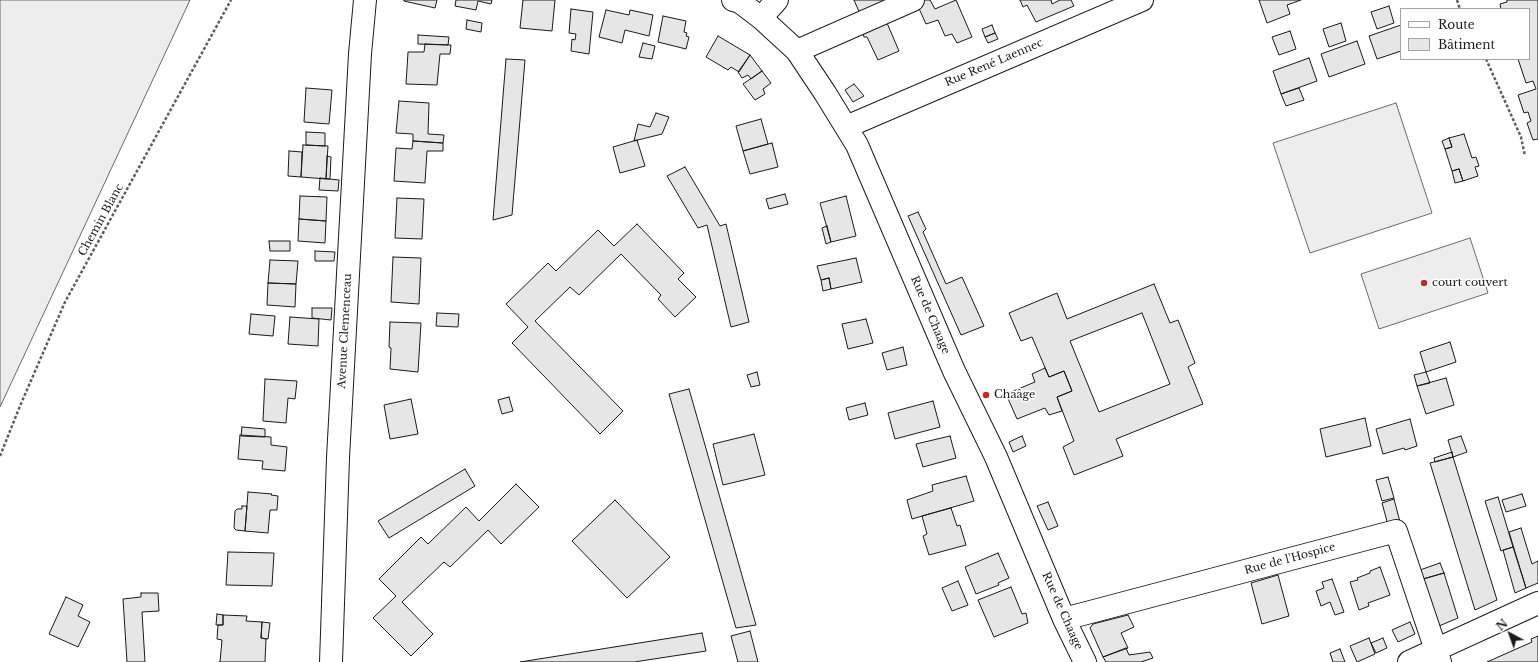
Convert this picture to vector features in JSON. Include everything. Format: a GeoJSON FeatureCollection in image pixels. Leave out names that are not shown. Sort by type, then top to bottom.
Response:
{"type":"FeatureCollection","features":[{"type":"Feature","properties":{"kind":"street","name":"Avenue Clemenceau"},"geometry":{"type":"LineString","coordinates":[[331,662],[338,458],[360,54],[365,0]]}},
{"type":"Feature","properties":{"kind":"street"},"geometry":{"type":"LineString","coordinates":[[761,18],[777,0]]}},
{"type":"Feature","properties":{"kind":"street"},"geometry":{"type":"LineString","coordinates":[[797,51],[913,0]]}},
{"type":"Feature","properties":{"kind":"street","name":"Rue René Laennec"},"geometry":{"type":"LineString","coordinates":[[846,127],[1142,0]]}},
{"type":"Feature","properties":{"kind":"street","name":"Rue de Chaage"},"geometry":{"type":"LineString","coordinates":[[738,1],[761,18],[797,51],[826,93],[857,145],[954,371],[996,457],[1064,619],[1085,662]]}},
{"type":"Feature","properties":{"kind":"street","name":"Rue de l'Hospice"},"geometry":{"type":"LineString","coordinates":[[1064,619],[1396,531],[1438,656]]}},
{"type":"Feature","properties":{"kind":"street"},"geometry":{"type":"LineString","coordinates":[[1409,662],[1438,656],[1538,603]]}},
{"type":"Feature","properties":{"kind":"path","name":"Chemin Blanc"},"geometry":{"type":"LineString","coordinates":[[0,456],[65,302],[231,0]]}},
{"type":"Feature","properties":{"kind":"path"},"geometry":{"type":"LineString","coordinates":[[1486,60],[1521,137],[1525,156]]}},
{"type":"Feature","properties":{"kind":"shaded area"},"geometry":{"type":"Polygon","coordinates":[[[0,0],[190,0],[0,407],[0,0]]]}},
{"type":"Feature","properties":{"kind":"shaded area"},"geometry":{"type":"Polygon","coordinates":[[[1396,103],[1432,213],[1310,253],[1273,143],[1396,103]]]}},
{"type":"Feature","properties":{"kind":"shaded area","name":"court couvert"},"geometry":{"type":"Polygon","coordinates":[[[1470,238],[1488,293],[1379,329],[1361,274],[1470,238]]]}},
{"type":"Feature","properties":{"kind":"building"},"geometry":{"type":"Polygon","coordinates":[[[404,0],[437,0],[435,8],[404,0]]]}},
{"type":"Feature","properties":{"kind":"building"},"geometry":{"type":"Polygon","coordinates":[[[456,0],[492,0],[491,4],[478,1],[476,10],[455,6],[456,0]]]}},
{"type":"Feature","properties":{"kind":"building"},"geometry":{"type":"Polygon","coordinates":[[[523,0],[555,0],[552,31],[520,28],[523,0]]]}},
{"type":"Feature","properties":{"kind":"building"},"geometry":{"type":"Polygon","coordinates":[[[854,0],[891,0],[861,16],[854,0]]]}},
{"type":"Feature","properties":{"kind":"building"},"geometry":{"type":"Polygon","coordinates":[[[921,0],[930,0],[935,9],[956,0],[972,37],[957,43],[952,34],[945,36],[938,20],[926,24],[916,2],[921,0]]]}},
{"type":"Feature","properties":{"kind":"building"},"geometry":{"type":"Polygon","coordinates":[[[1020,0],[1051,0],[1052,4],[1060,0],[1071,0],[1074,6],[1036,22],[1027,5],[1023,7],[1020,0]]]}},
{"type":"Feature","properties":{"kind":"building"},"geometry":{"type":"Polygon","coordinates":[[[1259,0],[1301,0],[1287,5],[1290,14],[1267,23],[1259,0]]]}},
{"type":"Feature","properties":{"kind":"building"},"geometry":{"type":"Polygon","coordinates":[[[1507,0],[1538,0],[1538,139],[1533,140],[1527,123],[1531,121],[1528,112],[1524,113],[1518,95],[1536,89],[1533,81],[1526,83],[1518,60],[1530,60],[1530,8],[1501,8],[1500,4],[1507,2],[1507,0]]]}},
{"type":"Feature","properties":{"kind":"building"},"geometry":{"type":"Polygon","coordinates":[[[1389,6],[1394,23],[1377,29],[1371,12],[1389,6]]]}},
{"type":"Feature","properties":{"kind":"building"},"geometry":{"type":"Polygon","coordinates":[[[571,9],[593,12],[589,54],[571,51],[572,39],[575,40],[576,34],[569,33],[571,9]]]}},
{"type":"Feature","properties":{"kind":"building"},"geometry":{"type":"Polygon","coordinates":[[[606,10],[629,15],[630,10],[653,15],[649,36],[625,30],[622,43],[599,37],[606,10]]]}},
{"type":"Feature","properties":{"kind":"building"},"geometry":{"type":"Polygon","coordinates":[[[663,16],[686,21],[684,32],[687,33],[686,36],[689,37],[686,49],[658,42],[663,16]]]}},
{"type":"Feature","properties":{"kind":"building"},"geometry":{"type":"Polygon","coordinates":[[[884,16],[899,51],[878,60],[867,37],[864,37],[860,27],[884,16]]]}},
{"type":"Feature","properties":{"kind":"building"},"geometry":{"type":"Polygon","coordinates":[[[467,20],[482,23],[481,32],[466,29],[467,20]]]}},
{"type":"Feature","properties":{"kind":"building"},"geometry":{"type":"Polygon","coordinates":[[[1341,23],[1346,41],[1329,47],[1323,29],[1341,23]]]}},
{"type":"Feature","properties":{"kind":"building"},"geometry":{"type":"Polygon","coordinates":[[[992,25],[995,33],[985,37],[982,29],[992,25]]]}},
{"type":"Feature","properties":{"kind":"building"},"geometry":{"type":"Polygon","coordinates":[[[1400,25],[1400,51],[1377,59],[1369,36],[1400,25]]]}},
{"type":"Feature","properties":{"kind":"building"},"geometry":{"type":"Polygon","coordinates":[[[1290,31],[1296,49],[1279,55],[1272,37],[1290,31]]]}},
{"type":"Feature","properties":{"kind":"building"},"geometry":{"type":"Polygon","coordinates":[[[995,33],[998,39],[988,43],[985,37],[995,33]]]}},
{"type":"Feature","properties":{"kind":"building"},"geometry":{"type":"Polygon","coordinates":[[[418,35],[449,37],[448,45],[418,44],[418,35]]]}},
{"type":"Feature","properties":{"kind":"building"},"geometry":{"type":"Polygon","coordinates":[[[718,36],[750,55],[739,72],[731,67],[728,70],[706,57],[718,36]]]}},
{"type":"Feature","properties":{"kind":"building"},"geometry":{"type":"Polygon","coordinates":[[[1357,41],[1365,64],[1329,77],[1321,54],[1357,41]]]}},
{"type":"Feature","properties":{"kind":"building"},"geometry":{"type":"Polygon","coordinates":[[[643,43],[655,46],[652,59],[639,57],[643,43]]]}},
{"type":"Feature","properties":{"kind":"building"},"geometry":{"type":"Polygon","coordinates":[[[425,44],[451,45],[450,54],[440,54],[437,85],[406,84],[408,52],[424,52],[425,44]]]}},
{"type":"Feature","properties":{"kind":"building"},"geometry":{"type":"Polygon","coordinates":[[[750,55],[762,71],[751,79],[748,75],[742,78],[738,72],[750,55]]]}},
{"type":"Feature","properties":{"kind":"building"},"geometry":{"type":"Polygon","coordinates":[[[1309,58],[1317,81],[1281,94],[1273,71],[1309,58]]]}},
{"type":"Feature","properties":{"kind":"building"},"geometry":{"type":"Polygon","coordinates":[[[506,59],[525,60],[512,215],[493,220],[506,59]]]}},
{"type":"Feature","properties":{"kind":"building"},"geometry":{"type":"Polygon","coordinates":[[[762,71],[771,83],[763,89],[765,94],[755,100],[743,84],[762,71]]]}},
{"type":"Feature","properties":{"kind":"building"},"geometry":{"type":"Polygon","coordinates":[[[854,84],[864,96],[853,102],[845,90],[854,84]]]}},
{"type":"Feature","properties":{"kind":"building"},"geometry":{"type":"Polygon","coordinates":[[[306,88],[332,90],[329,124],[304,122],[306,88]]]}},
{"type":"Feature","properties":{"kind":"building"},"geometry":{"type":"Polygon","coordinates":[[[1299,88],[1304,100],[1286,106],[1281,94],[1299,88]]]}},
{"type":"Feature","properties":{"kind":"building"},"geometry":{"type":"Polygon","coordinates":[[[399,101],[429,103],[428,134],[444,135],[443,143],[413,141],[413,134],[396,133],[399,101]]]}},
{"type":"Feature","properties":{"kind":"building"},"geometry":{"type":"Polygon","coordinates":[[[656,113],[669,117],[662,134],[634,141],[638,124],[650,127],[656,113]]]}},
{"type":"Feature","properties":{"kind":"building"},"geometry":{"type":"Polygon","coordinates":[[[761,119],[768,144],[743,151],[736,126],[761,119]]]}},
{"type":"Feature","properties":{"kind":"building"},"geometry":{"type":"Polygon","coordinates":[[[306,132],[325,133],[325,146],[306,145],[306,132]]]}},
{"type":"Feature","properties":{"kind":"building"},"geometry":{"type":"Polygon","coordinates":[[[1464,134],[1472,158],[1476,157],[1479,166],[1475,167],[1478,176],[1463,181],[1459,169],[1452,171],[1445,149],[1452,147],[1449,138],[1464,134]]]}},
{"type":"Feature","properties":{"kind":"building"},"geometry":{"type":"Polygon","coordinates":[[[1449,138],[1452,147],[1445,149],[1442,141],[1449,138]]]}},
{"type":"Feature","properties":{"kind":"building"},"geometry":{"type":"Polygon","coordinates":[[[637,140],[645,166],[620,173],[613,147],[637,140]]]}},
{"type":"Feature","properties":{"kind":"building"},"geometry":{"type":"Polygon","coordinates":[[[413,141],[443,143],[443,151],[427,151],[425,183],[394,181],[396,148],[412,149],[413,141]]]}},
{"type":"Feature","properties":{"kind":"building"},"geometry":{"type":"Polygon","coordinates":[[[772,143],[778,167],[750,174],[743,151],[772,143]]]}},
{"type":"Feature","properties":{"kind":"building"},"geometry":{"type":"Polygon","coordinates":[[[303,145],[328,146],[326,179],[301,177],[303,145]]]}},
{"type":"Feature","properties":{"kind":"building"},"geometry":{"type":"Polygon","coordinates":[[[289,151],[302,152],[301,177],[288,176],[289,151]]]}},
{"type":"Feature","properties":{"kind":"building"},"geometry":{"type":"Polygon","coordinates":[[[327,156],[331,157],[330,179],[326,179],[327,156]]]}},
{"type":"Feature","properties":{"kind":"building"},"geometry":{"type":"Polygon","coordinates":[[[685,167],[720,226],[726,224],[749,322],[731,327],[707,225],[698,228],[667,176],[685,167]]]}},
{"type":"Feature","properties":{"kind":"building"},"geometry":{"type":"Polygon","coordinates":[[[1459,169],[1463,181],[1455,183],[1452,171],[1459,169]]]}},
{"type":"Feature","properties":{"kind":"building"},"geometry":{"type":"Polygon","coordinates":[[[320,178],[339,180],[338,191],[319,190],[320,178]]]}},
{"type":"Feature","properties":{"kind":"building"},"geometry":{"type":"Polygon","coordinates":[[[785,194],[788,204],[769,209],[766,199],[785,194]]]}},
{"type":"Feature","properties":{"kind":"building"},"geometry":{"type":"Polygon","coordinates":[[[300,196],[327,197],[326,221],[299,219],[300,196]]]}},
{"type":"Feature","properties":{"kind":"building"},"geometry":{"type":"Polygon","coordinates":[[[846,196],[856,236],[831,242],[820,203],[846,196]]]}},
{"type":"Feature","properties":{"kind":"building"},"geometry":{"type":"Polygon","coordinates":[[[397,198],[424,199],[422,239],[395,238],[397,198]]]}},
{"type":"Feature","properties":{"kind":"building"},"geometry":{"type":"Polygon","coordinates":[[[918,212],[926,229],[923,232],[946,284],[962,277],[984,326],[961,335],[908,216],[918,212]]]}},
{"type":"Feature","properties":{"kind":"building"},"geometry":{"type":"Polygon","coordinates":[[[299,219],[326,221],[325,243],[298,241],[299,219]]]}},
{"type":"Feature","properties":{"kind":"building"},"geometry":{"type":"Polygon","coordinates":[[[637,224],[684,273],[678,279],[696,297],[675,317],[658,299],[661,295],[621,254],[579,295],[570,287],[535,321],[623,411],[600,434],[512,343],[528,327],[506,304],[548,263],[556,271],[598,230],[614,246],[637,224]]]}},
{"type":"Feature","properties":{"kind":"building"},"geometry":{"type":"Polygon","coordinates":[[[827,226],[831,242],[826,244],[822,228],[827,226]]]}},
{"type":"Feature","properties":{"kind":"building"},"geometry":{"type":"Polygon","coordinates":[[[269,241],[290,241],[290,251],[270,251],[269,241]]]}},
{"type":"Feature","properties":{"kind":"building"},"geometry":{"type":"Polygon","coordinates":[[[315,251],[335,252],[334,261],[315,261],[315,251]]]}},
{"type":"Feature","properties":{"kind":"building"},"geometry":{"type":"Polygon","coordinates":[[[393,257],[421,258],[419,304],[391,302],[393,257]]]}},
{"type":"Feature","properties":{"kind":"building"},"geometry":{"type":"Polygon","coordinates":[[[856,258],[862,282],[831,289],[829,278],[821,280],[817,266],[856,258]]]}},
{"type":"Feature","properties":{"kind":"building"},"geometry":{"type":"Polygon","coordinates":[[[270,260],[298,261],[296,284],[268,283],[270,260]]]}},
{"type":"Feature","properties":{"kind":"building"},"geometry":{"type":"Polygon","coordinates":[[[829,278],[831,289],[823,291],[821,280],[829,278]]]}},
{"type":"Feature","properties":{"kind":"building"},"geometry":{"type":"Polygon","coordinates":[[[268,283],[296,284],[295,307],[267,305],[268,283]]]}},
{"type":"Feature","properties":{"kind":"building"},"geometry":{"type":"Polygon","coordinates":[[[1154,284],[1170,323],[1178,320],[1195,363],[1188,367],[1203,404],[1116,439],[1123,456],[1074,475],[1063,447],[1074,441],[1057,397],[1072,391],[1064,371],[1049,377],[1032,337],[1021,341],[1009,313],[1057,293],[1067,319],[1154,284]],[[1142,313],[1070,341],[1099,412],[1170,384],[1142,313]]]}},
{"type":"Feature","properties":{"kind":"building"},"geometry":{"type":"Polygon","coordinates":[[[312,308],[332,308],[331,320],[312,318],[312,308]]]}},
{"type":"Feature","properties":{"kind":"building"},"geometry":{"type":"Polygon","coordinates":[[[437,313],[459,314],[458,327],[436,326],[437,313]]]}},
{"type":"Feature","properties":{"kind":"building"},"geometry":{"type":"Polygon","coordinates":[[[251,314],[275,316],[273,336],[249,334],[251,314]]]}},
{"type":"Feature","properties":{"kind":"building"},"geometry":{"type":"Polygon","coordinates":[[[290,317],[319,319],[318,346],[288,344],[290,317]]]}},
{"type":"Feature","properties":{"kind":"building"},"geometry":{"type":"Polygon","coordinates":[[[866,319],[873,343],[848,349],[842,324],[866,319]]]}},
{"type":"Feature","properties":{"kind":"building"},"geometry":{"type":"Polygon","coordinates":[[[390,322],[421,323],[418,372],[390,369],[390,322]]]}},
{"type":"Feature","properties":{"kind":"building"},"geometry":{"type":"Polygon","coordinates":[[[1450,342],[1456,362],[1426,372],[1420,352],[1450,342]]]}},
{"type":"Feature","properties":{"kind":"building"},"geometry":{"type":"Polygon","coordinates":[[[903,347],[907,365],[887,370],[882,353],[903,347]]]}},
{"type":"Feature","properties":{"kind":"building"},"geometry":{"type":"Polygon","coordinates":[[[1045,368],[1049,377],[1064,371],[1072,391],[1057,397],[1062,411],[1049,415],[1045,408],[1017,419],[1006,394],[1035,382],[1032,374],[1045,368]]]}},
{"type":"Feature","properties":{"kind":"building"},"geometry":{"type":"Polygon","coordinates":[[[757,372],[760,385],[751,387],[747,375],[757,372]]]}},
{"type":"Feature","properties":{"kind":"building"},"geometry":{"type":"Polygon","coordinates":[[[1426,372],[1430,383],[1417,386],[1414,375],[1426,372]]]}},
{"type":"Feature","properties":{"kind":"building"},"geometry":{"type":"Polygon","coordinates":[[[1446,378],[1454,405],[1426,414],[1417,386],[1446,378]]]}},
{"type":"Feature","properties":{"kind":"building"},"geometry":{"type":"Polygon","coordinates":[[[265,379],[297,381],[295,399],[288,398],[286,423],[263,421],[265,379]]]}},
{"type":"Feature","properties":{"kind":"building"},"geometry":{"type":"Polygon","coordinates":[[[689,389],[756,625],[736,628],[669,394],[689,389]]]}},
{"type":"Feature","properties":{"kind":"building"},"geometry":{"type":"Polygon","coordinates":[[[509,397],[513,411],[502,414],[498,400],[509,397]]]}},
{"type":"Feature","properties":{"kind":"building"},"geometry":{"type":"Polygon","coordinates":[[[411,399],[418,434],[390,439],[384,405],[411,399]]]}},
{"type":"Feature","properties":{"kind":"building"},"geometry":{"type":"Polygon","coordinates":[[[933,401],[940,427],[895,439],[888,413],[933,401]]]}},
{"type":"Feature","properties":{"kind":"building"},"geometry":{"type":"Polygon","coordinates":[[[865,403],[868,415],[849,420],[846,408],[865,403]]]}},
{"type":"Feature","properties":{"kind":"building"},"geometry":{"type":"Polygon","coordinates":[[[1365,418],[1371,446],[1326,457],[1320,429],[1365,418]]]}},
{"type":"Feature","properties":{"kind":"building"},"geometry":{"type":"Polygon","coordinates":[[[1410,419],[1417,446],[1383,454],[1376,429],[1410,419]]]}},
{"type":"Feature","properties":{"kind":"building"},"geometry":{"type":"Polygon","coordinates":[[[242,427],[265,429],[265,437],[241,436],[242,427]]]}},
{"type":"Feature","properties":{"kind":"building"},"geometry":{"type":"Polygon","coordinates":[[[754,434],[765,475],[723,485],[713,444],[754,434]]]}},
{"type":"Feature","properties":{"kind":"building"},"geometry":{"type":"Polygon","coordinates":[[[240,435],[271,437],[271,445],[287,447],[285,471],[262,469],[263,461],[238,459],[240,435]]]}},
{"type":"Feature","properties":{"kind":"building"},"geometry":{"type":"Polygon","coordinates":[[[950,436],[956,458],[923,467],[916,444],[950,436]]]}},
{"type":"Feature","properties":{"kind":"building"},"geometry":{"type":"Polygon","coordinates":[[[1022,436],[1026,446],[1013,452],[1009,442],[1022,436]]]}},
{"type":"Feature","properties":{"kind":"building"},"geometry":{"type":"Polygon","coordinates":[[[1461,436],[1467,452],[1453,457],[1448,440],[1461,436]]]}},
{"type":"Feature","properties":{"kind":"building"},"geometry":{"type":"Polygon","coordinates":[[[1452,452],[1453,457],[1435,462],[1434,458],[1452,452]]]}},
{"type":"Feature","properties":{"kind":"building"},"geometry":{"type":"Polygon","coordinates":[[[1453,457],[1497,600],[1475,610],[1430,463],[1453,457]]]}},
{"type":"Feature","properties":{"kind":"building"},"geometry":{"type":"Polygon","coordinates":[[[465,469],[475,486],[389,538],[378,521],[465,469]]]}},
{"type":"Feature","properties":{"kind":"building"},"geometry":{"type":"Polygon","coordinates":[[[966,476],[974,501],[912,519],[907,500],[933,491],[932,485],[966,476]]]}},
{"type":"Feature","properties":{"kind":"building"},"geometry":{"type":"Polygon","coordinates":[[[1388,477],[1394,498],[1382,501],[1376,480],[1388,477]]]}},
{"type":"Feature","properties":{"kind":"building"},"geometry":{"type":"Polygon","coordinates":[[[516,484],[539,507],[501,544],[488,530],[450,567],[444,562],[402,602],[433,634],[411,656],[373,618],[396,596],[379,579],[421,537],[428,544],[466,507],[479,521],[516,484]]]}},
{"type":"Feature","properties":{"kind":"building"},"geometry":{"type":"Polygon","coordinates":[[[248,492],[278,496],[277,510],[270,510],[268,533],[245,531],[248,492]]]}},
{"type":"Feature","properties":{"kind":"building"},"geometry":{"type":"Polygon","coordinates":[[[1522,494],[1526,506],[1506,512],[1502,500],[1522,494]]]}},
{"type":"Feature","properties":{"kind":"building"},"geometry":{"type":"Polygon","coordinates":[[[1498,497],[1513,547],[1501,551],[1485,501],[1498,497]]]}},
{"type":"Feature","properties":{"kind":"building"},"geometry":{"type":"Polygon","coordinates":[[[1394,499],[1400,522],[1388,525],[1382,503],[1394,499]]]}},
{"type":"Feature","properties":{"kind":"building"},"geometry":{"type":"Polygon","coordinates":[[[615,500],[670,557],[627,598],[572,541],[615,500]]]}},
{"type":"Feature","properties":{"kind":"building"},"geometry":{"type":"Polygon","coordinates":[[[1048,502],[1058,526],[1048,530],[1037,506],[1048,502]]]}},
{"type":"Feature","properties":{"kind":"building"},"geometry":{"type":"Polygon","coordinates":[[[242,506],[247,506],[245,531],[236,530],[234,528],[235,511],[237,509],[242,509],[242,506]]]}},
{"type":"Feature","properties":{"kind":"building"},"geometry":{"type":"Polygon","coordinates":[[[951,508],[957,526],[960,525],[966,545],[929,555],[923,536],[927,534],[922,516],[951,508]]]}},
{"type":"Feature","properties":{"kind":"building"},"geometry":{"type":"Polygon","coordinates":[[[1521,528],[1532,564],[1538,561],[1538,583],[1526,588],[1509,532],[1521,528]]]}},
{"type":"Feature","properties":{"kind":"building"},"geometry":{"type":"Polygon","coordinates":[[[1513,547],[1526,588],[1515,593],[1503,550],[1513,547]]]}},
{"type":"Feature","properties":{"kind":"building"},"geometry":{"type":"Polygon","coordinates":[[[228,552],[274,553],[272,586],[226,585],[228,552]]]}},
{"type":"Feature","properties":{"kind":"building"},"geometry":{"type":"Polygon","coordinates":[[[998,553],[1009,578],[998,583],[999,585],[976,594],[965,567],[998,553]]]}},
{"type":"Feature","properties":{"kind":"building"},"geometry":{"type":"Polygon","coordinates":[[[1440,563],[1444,573],[1423,579],[1420,570],[1440,563]]]}},
{"type":"Feature","properties":{"kind":"building"},"geometry":{"type":"Polygon","coordinates":[[[1380,567],[1390,595],[1368,603],[1369,606],[1359,610],[1350,582],[1358,580],[1357,578],[1380,567]]]}},
{"type":"Feature","properties":{"kind":"building"},"geometry":{"type":"Polygon","coordinates":[[[1444,573],[1458,618],[1439,626],[1423,579],[1444,573]]]}},
{"type":"Feature","properties":{"kind":"building"},"geometry":{"type":"Polygon","coordinates":[[[1278,575],[1289,616],[1262,624],[1251,583],[1278,575]]]}},
{"type":"Feature","properties":{"kind":"building"},"geometry":{"type":"Polygon","coordinates":[[[1332,579],[1344,612],[1335,615],[1330,602],[1321,606],[1316,591],[1324,588],[1322,582],[1332,579]]]}},
{"type":"Feature","properties":{"kind":"building"},"geometry":{"type":"Polygon","coordinates":[[[958,581],[968,605],[952,611],[942,588],[958,581]]]}},
{"type":"Feature","properties":{"kind":"building"},"geometry":{"type":"Polygon","coordinates":[[[1011,587],[1022,614],[1026,613],[1028,623],[994,637],[978,600],[1011,587]]]}},
{"type":"Feature","properties":{"kind":"building"},"geometry":{"type":"Polygon","coordinates":[[[141,593],[158,593],[159,611],[142,612],[145,662],[127,662],[123,599],[141,597],[141,593]]]}},
{"type":"Feature","properties":{"kind":"building"},"geometry":{"type":"Polygon","coordinates":[[[66,597],[83,605],[78,616],[90,622],[78,647],[49,634],[66,597]]]}},
{"type":"Feature","properties":{"kind":"building"},"geometry":{"type":"Polygon","coordinates":[[[217,614],[223,615],[223,625],[216,625],[217,614]]]}},
{"type":"Feature","properties":{"kind":"building"},"geometry":{"type":"Polygon","coordinates":[[[223,615],[247,616],[246,621],[262,622],[261,638],[266,639],[265,662],[220,662],[222,640],[217,639],[218,625],[223,625],[223,615]]]}},
{"type":"Feature","properties":{"kind":"building"},"geometry":{"type":"Polygon","coordinates":[[[1128,615],[1134,627],[1121,633],[1128,648],[1103,657],[1090,628],[1093,624],[1128,615]]]}},
{"type":"Feature","properties":{"kind":"building"},"geometry":{"type":"Polygon","coordinates":[[[262,622],[270,623],[268,639],[261,638],[262,622]]]}},
{"type":"Feature","properties":{"kind":"building"},"geometry":{"type":"Polygon","coordinates":[[[1410,622],[1415,634],[1398,642],[1392,630],[1410,622]]]}},
{"type":"Feature","properties":{"kind":"building"},"geometry":{"type":"Polygon","coordinates":[[[750,631],[758,662],[738,662],[731,636],[750,631]]]}},
{"type":"Feature","properties":{"kind":"building"},"geometry":{"type":"Polygon","coordinates":[[[702,633],[706,651],[634,662],[520,662],[702,633]]]}},
{"type":"Feature","properties":{"kind":"building"},"geometry":{"type":"Polygon","coordinates":[[[1538,636],[1538,662],[1487,662],[1532,642],[1531,639],[1538,636]]]}},
{"type":"Feature","properties":{"kind":"building"},"geometry":{"type":"Polygon","coordinates":[[[1369,638],[1375,654],[1357,662],[1350,646],[1369,638]]]}},
{"type":"Feature","properties":{"kind":"building"},"geometry":{"type":"Polygon","coordinates":[[[1383,638],[1387,648],[1376,653],[1371,643],[1383,638]]]}},
{"type":"Feature","properties":{"kind":"building"},"geometry":{"type":"Polygon","coordinates":[[[1126,648],[1129,655],[1150,652],[1153,658],[1141,662],[1106,662],[1103,657],[1126,648]]]}},
{"type":"Feature","properties":{"kind":"building"},"geometry":{"type":"Polygon","coordinates":[[[1340,649],[1345,662],[1333,662],[1330,653],[1340,649]]]}},
{"type":"Feature","properties":{"kind":"place","name":"court couvert"},"geometry":{"type":"Point","coordinates":[1424,283]}},
{"type":"Feature","properties":{"kind":"place","name":"Chaâge"},"geometry":{"type":"Point","coordinates":[986,395]}}]}
